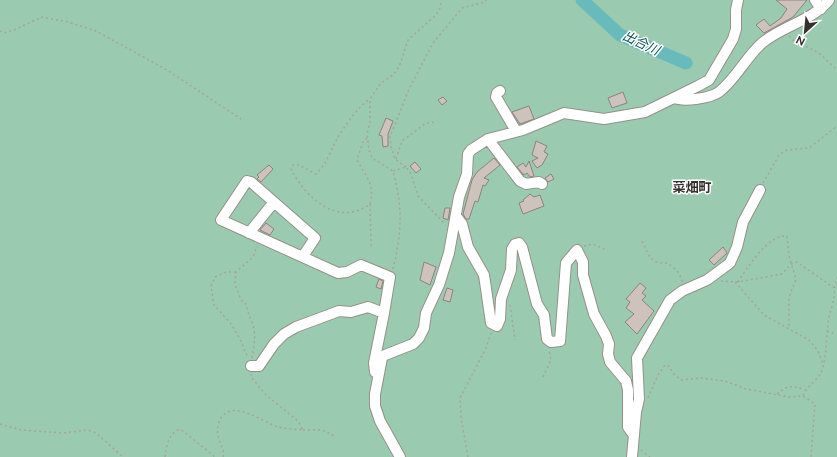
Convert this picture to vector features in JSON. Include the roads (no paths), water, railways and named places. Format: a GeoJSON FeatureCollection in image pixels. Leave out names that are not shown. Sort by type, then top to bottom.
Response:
{"type":"FeatureCollection","features":[{"type":"Feature","properties":{"kind":"street"},"geometry":{"type":"LineString","coordinates":[[400,457],[380,421],[375,406],[375,394],[382,358],[385,355],[407,348],[419,338],[424,328],[426,313],[445,267],[456,216],[458,197],[467,174],[468,154],[471,150],[488,139],[564,114],[604,119],[645,112],[709,80],[733,39],[736,29],[736,10],[738,0]]}},
{"type":"Feature","properties":{"kind":"street"},"geometry":{"type":"LineString","coordinates":[[814,0],[821,9]]}},
{"type":"Feature","properties":{"kind":"street"},"geometry":{"type":"LineString","coordinates":[[675,98],[680,100],[697,99],[719,92],[762,43],[787,27],[821,9],[829,0]]}},
{"type":"Feature","properties":{"kind":"street"},"geometry":{"type":"LineString","coordinates":[[500,91],[497,93],[496,97],[516,131]]}},
{"type":"Feature","properties":{"kind":"street"},"geometry":{"type":"LineString","coordinates":[[488,139],[520,181],[526,184],[539,182],[542,184]]}},
{"type":"Feature","properties":{"kind":"street"},"geometry":{"type":"LineString","coordinates":[[303,256],[315,238],[274,202],[247,181],[221,220],[338,273],[347,272],[361,265],[390,277],[374,363],[374,371],[378,377]]}},
{"type":"Feature","properties":{"kind":"street"},"geometry":{"type":"LineString","coordinates":[[632,457],[633,434],[639,399],[637,358],[670,300],[687,289],[707,280],[725,268],[734,257],[743,222],[760,190]]}},
{"type":"Feature","properties":{"kind":"street"},"geometry":{"type":"LineString","coordinates":[[249,233],[274,202]]}},
{"type":"Feature","properties":{"kind":"street"},"geometry":{"type":"LineString","coordinates":[[456,216],[462,224],[468,247],[484,276],[489,316],[491,323],[494,326],[497,326],[500,319],[501,299],[511,270],[512,249],[515,244],[519,243],[522,247],[525,265],[537,304],[544,315],[547,339],[551,342],[560,341],[566,263],[577,250],[583,262],[583,275],[594,314],[609,344],[608,354],[610,362],[619,371],[627,386],[628,427],[633,434]]}},
{"type":"Feature","properties":{"kind":"street"},"geometry":{"type":"LineString","coordinates":[[251,366],[259,366],[274,344],[284,334],[296,327],[339,311],[351,312],[368,307],[384,313]]}},
{"type":"Feature","properties":{"kind":"waterway","name":"出合川"},"geometry":{"type":"LineString","coordinates":[[582,0],[620,35],[686,63]]}},
{"type":"Feature","properties":{"kind":"district","name":"菜畑町"},"geometry":{"type":"Point","coordinates":[692,187]}}]}
